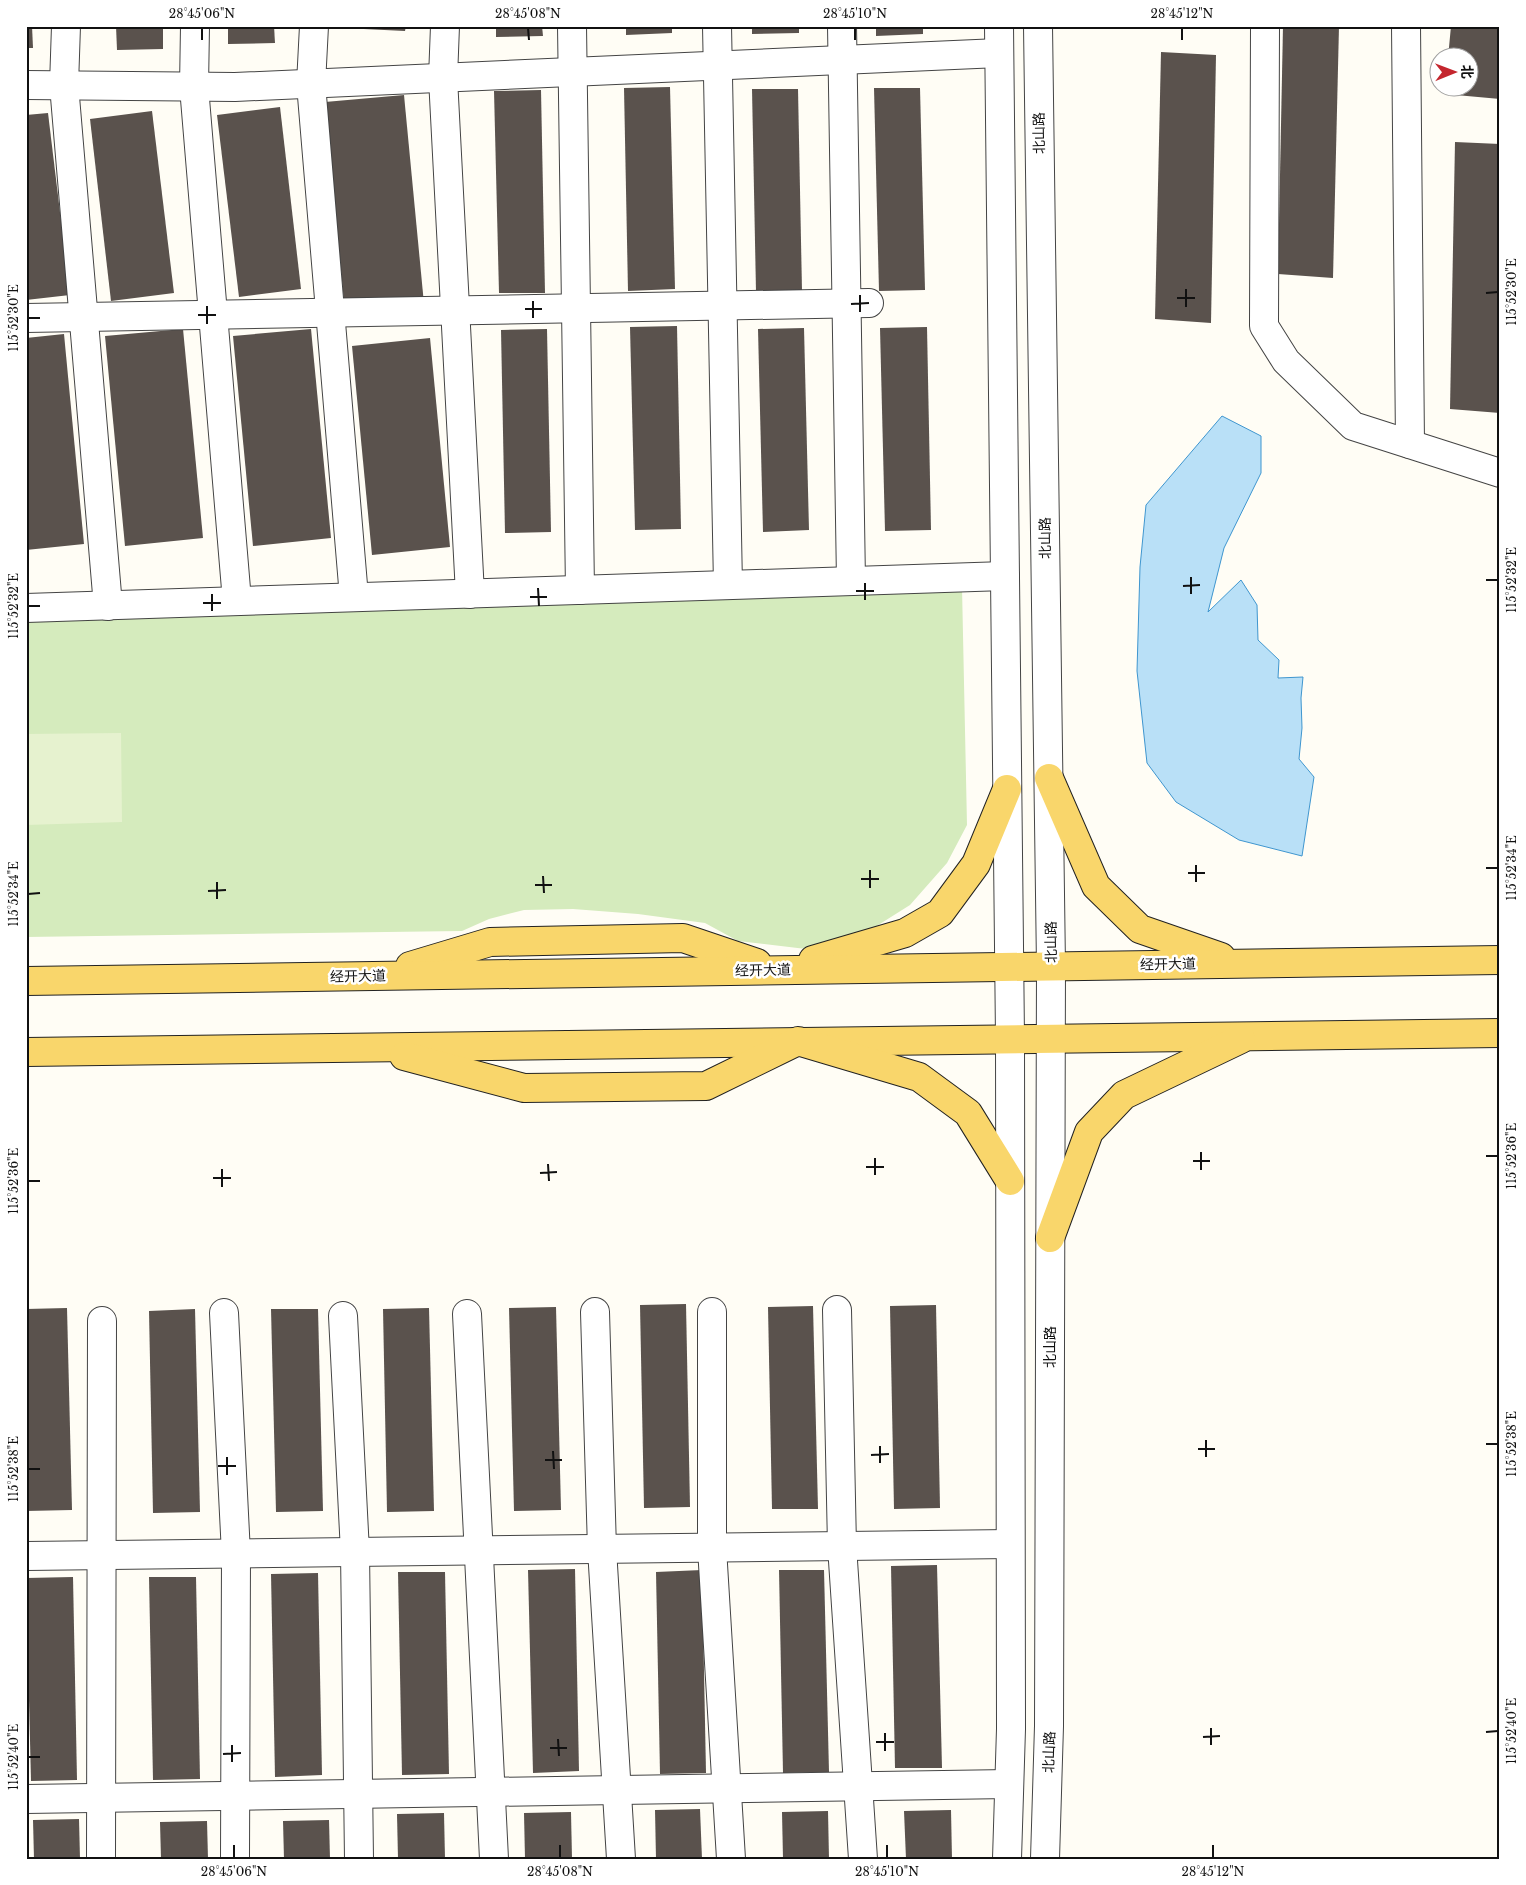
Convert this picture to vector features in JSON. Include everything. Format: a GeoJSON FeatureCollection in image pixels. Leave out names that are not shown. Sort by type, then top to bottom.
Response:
{"type":"FeatureCollection","features":[{"type":"Feature","properties":{"kind":"main road"},"geometry":{"type":"LineString","coordinates":[[1049,778],[1096,886],[1140,929],[1239,963]]}},
{"type":"Feature","properties":{"kind":"main road"},"geometry":{"type":"LineString","coordinates":[[778,970],[905,933],[940,913],[976,864],[1007,789]]}},
{"type":"Feature","properties":{"kind":"main road","name":"经开大道"},"geometry":{"type":"LineString","coordinates":[[26,981],[1500,960]]}},
{"type":"Feature","properties":{"kind":"main road"},"geometry":{"type":"LineString","coordinates":[[26,1052],[1500,1033]]}},
{"type":"Feature","properties":{"kind":"main road"},"geometry":{"type":"LineString","coordinates":[[1050,1238],[1089,1132],[1124,1095],[1247,1036]]}},
{"type":"Feature","properties":{"kind":"main road"},"geometry":{"type":"LineString","coordinates":[[372,1047],[524,1088],[706,1086],[798,1041],[919,1078],[968,1113],[1010,1181]]}},
{"type":"Feature","properties":{"kind":"street"},"geometry":{"type":"LineString","coordinates":[[66,26],[64,85],[108,606]]}},
{"type":"Feature","properties":{"kind":"street"},"geometry":{"type":"LineString","coordinates":[[196,26],[194,87],[237,602]]}},
{"type":"Feature","properties":{"kind":"street"},"geometry":{"type":"LineString","coordinates":[[314,26],[311,84],[354,597]]}},
{"type":"Feature","properties":{"kind":"street"},"geometry":{"type":"LineString","coordinates":[[445,26],[443,78],[470,594]]}},
{"type":"Feature","properties":{"kind":"street"},"geometry":{"type":"LineString","coordinates":[[572,26],[580,590]]}},
{"type":"Feature","properties":{"kind":"street"},"geometry":{"type":"LineString","coordinates":[[718,26],[728,585]]}},
{"type":"Feature","properties":{"kind":"street"},"geometry":{"type":"LineString","coordinates":[[842,26],[842,60],[857,304],[851,581]]}},
{"type":"Feature","properties":{"kind":"street","name":"北山路"},"geometry":{"type":"LineString","coordinates":[[1038,26],[1051,966],[1049,1726],[1046,1859]]}},
{"type":"Feature","properties":{"kind":"street"},"geometry":{"type":"LineString","coordinates":[[1265,26],[1264,326],[1286,361],[1353,426],[1500,473]]}},
{"type":"Feature","properties":{"kind":"street"},"geometry":{"type":"LineString","coordinates":[[1406,26],[1410,444]]}},
{"type":"Feature","properties":{"kind":"street"},"geometry":{"type":"LineString","coordinates":[[26,85],[235,87],[842,60],[999,39],[1010,1038],[1010,1544],[1007,1859]]}},
{"type":"Feature","properties":{"kind":"street"},"geometry":{"type":"LineString","coordinates":[[26,318],[857,304]]}},
{"type":"Feature","properties":{"kind":"street"},"geometry":{"type":"LineString","coordinates":[[26,608],[1005,576]]}},
{"type":"Feature","properties":{"kind":"street"},"geometry":{"type":"LineString","coordinates":[[837,1310],[842,1546],[863,1859]]}},
{"type":"Feature","properties":{"kind":"street"},"geometry":{"type":"LineString","coordinates":[[595,1312],[602,1549],[621,1859]]}},
{"type":"Feature","properties":{"kind":"street"},"geometry":{"type":"LineString","coordinates":[[712,1312],[712,1548],[732,1859]]}},
{"type":"Feature","properties":{"kind":"street"},"geometry":{"type":"LineString","coordinates":[[224,1313],[236,1554],[235,1859]]}},
{"type":"Feature","properties":{"kind":"street"},"geometry":{"type":"LineString","coordinates":[[467,1314],[494,1859]]}},
{"type":"Feature","properties":{"kind":"street"},"geometry":{"type":"LineString","coordinates":[[343,1316],[355,1552],[359,1859]]}},
{"type":"Feature","properties":{"kind":"street"},"geometry":{"type":"LineString","coordinates":[[101,1859],[102,1321]]}},
{"type":"Feature","properties":{"kind":"street"},"geometry":{"type":"LineString","coordinates":[[26,1556],[1010,1544]]}},
{"type":"Feature","properties":{"kind":"street"},"geometry":{"type":"LineString","coordinates":[[26,1799],[1009,1784]]}},
{"type":"Feature","properties":{"kind":"green space"},"geometry":{"type":"Polygon","coordinates":[[[962,587],[967,825],[947,863],[910,905],[864,934],[806,949],[738,941],[705,923],[638,914],[573,909],[524,910],[489,919],[462,931],[26,937],[26,613],[962,587]]]}},
{"type":"Feature","properties":{"kind":"green space"},"geometry":{"type":"Polygon","coordinates":[[[121,733],[122,822],[26,825],[26,734],[121,733]]]}},
{"type":"Feature","properties":{"kind":"water"},"geometry":{"type":"Polygon","coordinates":[[[1222,416],[1261,436],[1261,473],[1224,548],[1208,612],[1241,580],[1257,605],[1258,640],[1279,660],[1278,678],[1303,677],[1299,759],[1314,777],[1302,856],[1239,840],[1176,802],[1147,763],[1137,671],[1140,567],[1146,505],[1222,416]]]}},
{"type":"Feature","properties":{"kind":"building"},"geometry":{"type":"Polygon","coordinates":[[[26,26],[32,26],[33,48],[26,48],[26,26]]]}},
{"type":"Feature","properties":{"kind":"building"},"geometry":{"type":"Polygon","coordinates":[[[116,26],[163,26],[163,49],[117,50],[116,26]]]}},
{"type":"Feature","properties":{"kind":"building"},"geometry":{"type":"Polygon","coordinates":[[[228,26],[274,26],[275,43],[228,44],[228,26]]]}},
{"type":"Feature","properties":{"kind":"building"},"geometry":{"type":"Polygon","coordinates":[[[344,26],[406,26],[405,31],[343,28],[344,26]]]}},
{"type":"Feature","properties":{"kind":"building"},"geometry":{"type":"Polygon","coordinates":[[[496,26],[542,26],[543,36],[496,37],[496,26]]]}},
{"type":"Feature","properties":{"kind":"building"},"geometry":{"type":"Polygon","coordinates":[[[626,26],[672,26],[672,33],[626,35],[626,26]]]}},
{"type":"Feature","properties":{"kind":"building"},"geometry":{"type":"Polygon","coordinates":[[[752,26],[799,26],[799,33],[752,34],[752,26]]]}},
{"type":"Feature","properties":{"kind":"building"},"geometry":{"type":"Polygon","coordinates":[[[876,26],[923,26],[923,34],[876,36],[876,26]]]}},
{"type":"Feature","properties":{"kind":"building"},"geometry":{"type":"Polygon","coordinates":[[[1283,26],[1339,26],[1333,278],[1278,274],[1283,26]]]}},
{"type":"Feature","properties":{"kind":"building"},"geometry":{"type":"Polygon","coordinates":[[[1451,26],[1500,26],[1500,99],[1478,97],[1478,48],[1449,48],[1451,26]]]}},
{"type":"Feature","properties":{"kind":"building"},"geometry":{"type":"Polygon","coordinates":[[[1161,52],[1216,55],[1211,323],[1155,319],[1161,52]]]}},
{"type":"Feature","properties":{"kind":"building"},"geometry":{"type":"Polygon","coordinates":[[[670,87],[675,289],[628,291],[624,88],[670,87]]]}},
{"type":"Feature","properties":{"kind":"building"},"geometry":{"type":"Polygon","coordinates":[[[874,88],[920,88],[925,290],[879,291],[874,88]]]}},
{"type":"Feature","properties":{"kind":"building"},"geometry":{"type":"Polygon","coordinates":[[[752,89],[798,89],[802,291],[756,292],[752,89]]]}},
{"type":"Feature","properties":{"kind":"building"},"geometry":{"type":"Polygon","coordinates":[[[541,90],[545,293],[499,293],[494,91],[541,90]]]}},
{"type":"Feature","properties":{"kind":"building"},"geometry":{"type":"Polygon","coordinates":[[[404,95],[424,304],[345,312],[325,102],[404,95]]]}},
{"type":"Feature","properties":{"kind":"building"},"geometry":{"type":"Polygon","coordinates":[[[280,107],[301,289],[239,297],[217,115],[280,107]]]}},
{"type":"Feature","properties":{"kind":"building"},"geometry":{"type":"Polygon","coordinates":[[[152,111],[174,293],[111,301],[90,119],[152,111]]]}},
{"type":"Feature","properties":{"kind":"building"},"geometry":{"type":"Polygon","coordinates":[[[48,113],[70,295],[26,300],[26,115],[48,113]]]}},
{"type":"Feature","properties":{"kind":"building"},"geometry":{"type":"Polygon","coordinates":[[[1455,142],[1500,144],[1500,413],[1450,409],[1455,142]]]}},
{"type":"Feature","properties":{"kind":"building"},"geometry":{"type":"Polygon","coordinates":[[[677,326],[681,529],[635,530],[630,327],[677,326]]]}},
{"type":"Feature","properties":{"kind":"building"},"geometry":{"type":"Polygon","coordinates":[[[927,327],[931,530],[885,531],[880,328],[927,327]]]}},
{"type":"Feature","properties":{"kind":"building"},"geometry":{"type":"Polygon","coordinates":[[[804,328],[809,530],[763,532],[758,329],[804,328]]]}},
{"type":"Feature","properties":{"kind":"building"},"geometry":{"type":"Polygon","coordinates":[[[183,329],[203,538],[125,546],[105,336],[183,329]]]}},
{"type":"Feature","properties":{"kind":"building"},"geometry":{"type":"Polygon","coordinates":[[[311,329],[331,538],[253,546],[233,336],[311,329]]]}},
{"type":"Feature","properties":{"kind":"building"},"geometry":{"type":"Polygon","coordinates":[[[547,329],[551,532],[505,533],[501,330],[547,329]]]}},
{"type":"Feature","properties":{"kind":"building"},"geometry":{"type":"Polygon","coordinates":[[[64,334],[84,544],[26,550],[26,338],[64,334]]]}},
{"type":"Feature","properties":{"kind":"building"},"geometry":{"type":"Polygon","coordinates":[[[430,338],[450,547],[372,555],[352,346],[430,338]]]}},
{"type":"Feature","properties":{"kind":"building"},"geometry":{"type":"Polygon","coordinates":[[[686,1304],[690,1507],[644,1508],[640,1305],[686,1304]]]}},
{"type":"Feature","properties":{"kind":"building"},"geometry":{"type":"Polygon","coordinates":[[[936,1305],[940,1508],[894,1509],[890,1306],[936,1305]]]}},
{"type":"Feature","properties":{"kind":"building"},"geometry":{"type":"Polygon","coordinates":[[[813,1306],[818,1509],[772,1509],[768,1307],[813,1306]]]}},
{"type":"Feature","properties":{"kind":"building"},"geometry":{"type":"Polygon","coordinates":[[[556,1307],[561,1510],[514,1511],[509,1308],[556,1307]]]}},
{"type":"Feature","properties":{"kind":"building"},"geometry":{"type":"Polygon","coordinates":[[[67,1308],[72,1510],[26,1511],[26,1309],[67,1308]]]}},
{"type":"Feature","properties":{"kind":"building"},"geometry":{"type":"Polygon","coordinates":[[[429,1308],[434,1511],[387,1512],[383,1309],[429,1308]]]}},
{"type":"Feature","properties":{"kind":"building"},"geometry":{"type":"Polygon","coordinates":[[[195,1309],[200,1512],[153,1513],[149,1311],[195,1309]]]}},
{"type":"Feature","properties":{"kind":"building"},"geometry":{"type":"Polygon","coordinates":[[[271,1309],[318,1309],[323,1511],[276,1512],[271,1309]]]}},
{"type":"Feature","properties":{"kind":"building"},"geometry":{"type":"Polygon","coordinates":[[[937,1565],[942,1768],[895,1768],[891,1566],[937,1565]]]}},
{"type":"Feature","properties":{"kind":"building"},"geometry":{"type":"Polygon","coordinates":[[[575,1569],[579,1771],[533,1773],[528,1570],[575,1569]]]}},
{"type":"Feature","properties":{"kind":"building"},"geometry":{"type":"Polygon","coordinates":[[[702,1570],[706,1773],[660,1774],[656,1572],[702,1570]]]}},
{"type":"Feature","properties":{"kind":"building"},"geometry":{"type":"Polygon","coordinates":[[[779,1570],[824,1570],[829,1772],[783,1773],[779,1570]]]}},
{"type":"Feature","properties":{"kind":"building"},"geometry":{"type":"Polygon","coordinates":[[[398,1572],[445,1572],[449,1774],[402,1775],[398,1572]]]}},
{"type":"Feature","properties":{"kind":"building"},"geometry":{"type":"Polygon","coordinates":[[[318,1573],[322,1775],[275,1777],[271,1574],[318,1573]]]}},
{"type":"Feature","properties":{"kind":"building"},"geometry":{"type":"Polygon","coordinates":[[[73,1577],[77,1780],[31,1781],[26,1578],[73,1577]]]}},
{"type":"Feature","properties":{"kind":"building"},"geometry":{"type":"Polygon","coordinates":[[[149,1577],[196,1577],[200,1779],[153,1780],[149,1577]]]}},
{"type":"Feature","properties":{"kind":"building"},"geometry":{"type":"Polygon","coordinates":[[[700,1809],[702,1859],[656,1859],[655,1810],[700,1809]]]}},
{"type":"Feature","properties":{"kind":"building"},"geometry":{"type":"Polygon","coordinates":[[[951,1810],[952,1859],[906,1859],[904,1811],[951,1810]]]}},
{"type":"Feature","properties":{"kind":"building"},"geometry":{"type":"Polygon","coordinates":[[[828,1811],[829,1859],[783,1859],[782,1812],[828,1811]]]}},
{"type":"Feature","properties":{"kind":"building"},"geometry":{"type":"Polygon","coordinates":[[[571,1812],[572,1859],[525,1859],[524,1813],[571,1812]]]}},
{"type":"Feature","properties":{"kind":"building"},"geometry":{"type":"Polygon","coordinates":[[[444,1813],[445,1859],[398,1859],[397,1814],[444,1813]]]}},
{"type":"Feature","properties":{"kind":"building"},"geometry":{"type":"Polygon","coordinates":[[[79,1819],[80,1859],[34,1859],[33,1820],[79,1819]]]}},
{"type":"Feature","properties":{"kind":"building"},"geometry":{"type":"Polygon","coordinates":[[[329,1820],[330,1859],[284,1859],[283,1821],[329,1820]]]}},
{"type":"Feature","properties":{"kind":"building"},"geometry":{"type":"Polygon","coordinates":[[[207,1821],[208,1859],[161,1859],[160,1822],[207,1821]]]}}]}
